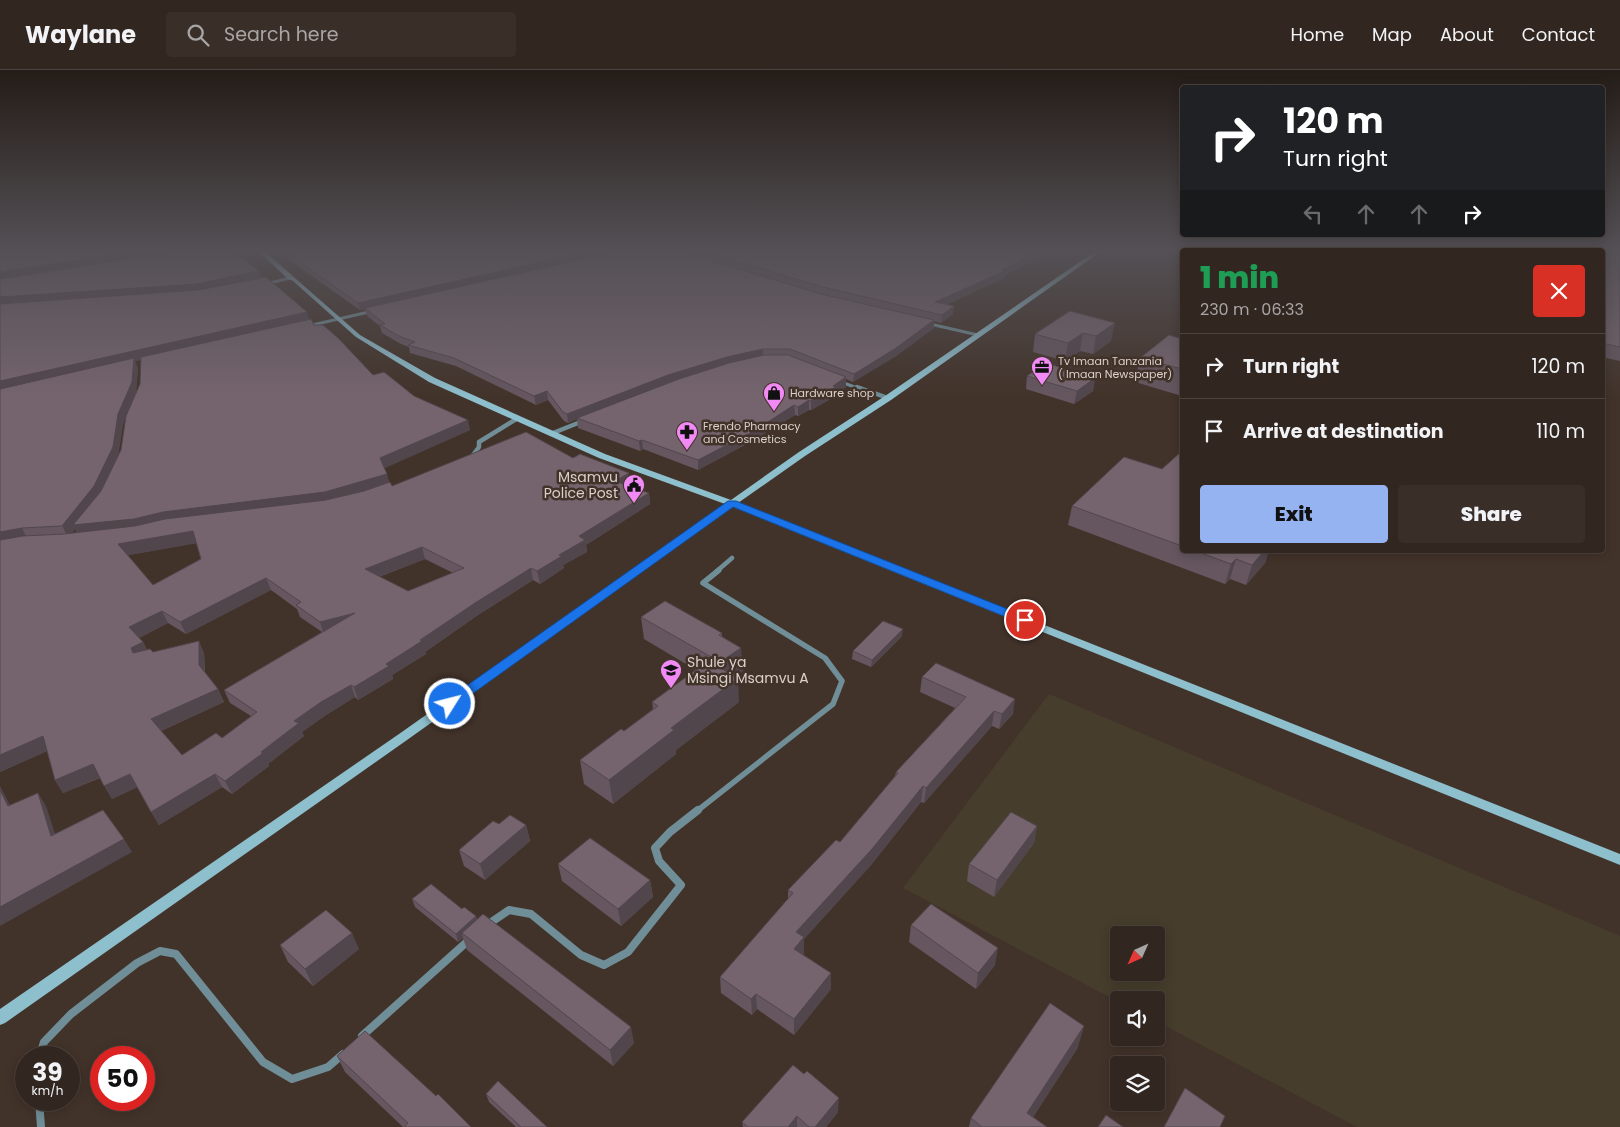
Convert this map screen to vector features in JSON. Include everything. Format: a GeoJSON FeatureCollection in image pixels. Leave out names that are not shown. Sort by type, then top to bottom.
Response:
{"type":"FeatureCollection","features":[{"type":"Feature","properties":{"kind":"street"},"geometry":{"type":"LineString","coordinates":[[318,299],[358,336],[432,380],[602,456],[732,504],[1620,860]]}},
{"type":"Feature","properties":{"kind":"street"},"geometry":{"type":"LineString","coordinates":[[0,1018],[403,737],[732,504],[1029,299]]}},
{"type":"Feature","properties":{"kind":"street"},"geometry":{"type":"LineString","coordinates":[[302,327],[376,310]]}},
{"type":"Feature","properties":{"kind":"street"},"geometry":{"type":"LineString","coordinates":[[925,323],[978,335]]}},
{"type":"Feature","properties":{"kind":"street"},"geometry":{"type":"LineString","coordinates":[[833,378],[888,398]]}},
{"type":"Feature","properties":{"kind":"street"},"geometry":{"type":"LineString","coordinates":[[464,464],[469,461],[472,454],[479,447],[479,442],[518,418]]}},
{"type":"Feature","properties":{"kind":"street"},"geometry":{"type":"LineString","coordinates":[[553,433],[590,418]]}},
{"type":"Feature","properties":{"kind":"street"},"geometry":{"type":"LineString","coordinates":[[357,1041],[485,926],[509,910],[531,914],[581,955],[604,965],[628,952],[681,886],[659,861],[656,848],[670,832],[833,704],[842,681],[826,658],[703,583],[732,558]]}},
{"type":"Feature","properties":{"kind":"street"},"geometry":{"type":"LineString","coordinates":[[43,1046],[44,1042],[70,1014],[137,963],[160,951],[176,954],[263,1062],[292,1079],[328,1067],[350,1047]]}},
{"type":"Feature","properties":{"kind":"street"},"geometry":{"type":"LineString","coordinates":[[39,1111],[41,1127]]}},
{"type":"Feature","properties":{"kind":"shaded area"},"geometry":{"type":"Polygon","coordinates":[[[1049,694],[1620,936],[1620,1127],[1357,1127],[1165,1026],[1165,991],[1110,991],[1110,997],[903,888],[1049,694]]]}},
{"type":"Feature","properties":{"kind":"building"},"geometry":{"type":"Polygon","coordinates":[[[66,299],[292,299],[307,312],[0,381],[0,304],[66,299]]]}},
{"type":"Feature","properties":{"kind":"building"},"geometry":{"type":"Polygon","coordinates":[[[353,299],[374,299],[358,303],[353,299]]]}},
{"type":"Feature","properties":{"kind":"building"},"geometry":{"type":"Polygon","coordinates":[[[404,299],[844,299],[934,320],[896,348],[854,374],[790,349],[763,349],[727,357],[668,375],[567,414],[563,412],[547,391],[534,396],[454,358],[408,345],[415,342],[399,336],[380,325],[385,324],[365,308],[404,299]]]}},
{"type":"Feature","properties":{"kind":"building"},"geometry":{"type":"Polygon","coordinates":[[[875,299],[941,299],[935,302],[954,306],[942,315],[875,299]]]}},
{"type":"Feature","properties":{"kind":"building"},"geometry":{"type":"Polygon","coordinates":[[[1605,299],[1620,299],[1620,347],[1605,344],[1605,299]]]}},
{"type":"Feature","properties":{"kind":"building"},"geometry":{"type":"Polygon","coordinates":[[[1070,311],[1115,323],[1096,336],[1083,333],[1068,343],[1035,334],[1070,311]]]}},
{"type":"Feature","properties":{"kind":"building"},"geometry":{"type":"Polygon","coordinates":[[[311,319],[314,325],[323,325],[339,339],[373,375],[384,372],[414,396],[468,420],[380,458],[387,474],[325,492],[163,512],[134,519],[73,525],[101,491],[121,450],[126,416],[140,384],[141,357],[311,319]]]}},
{"type":"Feature","properties":{"kind":"building"},"geometry":{"type":"Polygon","coordinates":[[[1169,335],[1180,338],[1180,368],[1140,358],[1169,335]]]}},
{"type":"Feature","properties":{"kind":"building"},"geometry":{"type":"Polygon","coordinates":[[[764,355],[788,355],[846,377],[833,386],[836,387],[798,407],[794,405],[754,431],[698,460],[577,418],[679,379],[729,363],[764,355]]]}},
{"type":"Feature","properties":{"kind":"building"},"geometry":{"type":"Polygon","coordinates":[[[134,358],[132,382],[118,414],[113,447],[94,486],[62,526],[22,528],[0,532],[0,389],[134,358]]]}},
{"type":"Feature","properties":{"kind":"building"},"geometry":{"type":"Polygon","coordinates":[[[1046,363],[1095,378],[1077,391],[1027,376],[1046,363]]]}},
{"type":"Feature","properties":{"kind":"building"},"geometry":{"type":"Polygon","coordinates":[[[526,432],[573,458],[580,454],[629,473],[615,481],[649,493],[579,536],[585,540],[559,555],[562,556],[537,571],[531,568],[420,640],[422,641],[386,664],[389,666],[354,687],[351,685],[321,702],[294,721],[299,723],[261,752],[263,753],[225,781],[215,774],[151,812],[130,774],[104,786],[93,764],[55,780],[43,736],[0,755],[0,540],[23,536],[64,534],[135,526],[165,519],[326,500],[364,491],[390,482],[392,486],[526,432]],[[193,531],[118,544],[153,585],[201,559],[193,531]],[[422,547],[365,569],[408,591],[464,568],[422,547]],[[266,578],[180,622],[162,611],[129,627],[143,642],[131,648],[133,653],[150,649],[153,652],[199,641],[199,665],[218,689],[151,719],[182,755],[216,733],[222,738],[257,712],[224,690],[355,613],[320,622],[296,605],[301,602],[266,578]]]}},
{"type":"Feature","properties":{"kind":"building"},"geometry":{"type":"Polygon","coordinates":[[[1180,453],[1180,545],[1072,506],[1124,457],[1162,469],[1180,453]]]}},
{"type":"Feature","properties":{"kind":"building"},"geometry":{"type":"Polygon","coordinates":[[[1201,553],[1262,553],[1252,565],[1236,559],[1231,564],[1201,553]]]}},
{"type":"Feature","properties":{"kind":"building"},"geometry":{"type":"Polygon","coordinates":[[[665,601],[722,633],[719,635],[741,648],[720,662],[641,617],[665,601]]]}},
{"type":"Feature","properties":{"kind":"building"},"geometry":{"type":"Polygon","coordinates":[[[883,621],[903,629],[872,660],[853,651],[883,621]]]}},
{"type":"Feature","properties":{"kind":"building"},"geometry":{"type":"Polygon","coordinates":[[[708,661],[738,678],[671,728],[674,730],[609,780],[580,760],[621,729],[624,731],[658,706],[652,702],[708,661]]]}},
{"type":"Feature","properties":{"kind":"building"},"geometry":{"type":"Polygon","coordinates":[[[936,663],[1015,699],[1002,714],[994,711],[926,788],[923,786],[872,849],[796,932],[804,937],[794,949],[831,973],[794,1019],[756,994],[751,999],[720,977],[793,893],[788,890],[836,840],[840,842],[898,773],[896,772],[966,697],[922,677],[936,663]]]}},
{"type":"Feature","properties":{"kind":"building"},"geometry":{"type":"Polygon","coordinates":[[[0,790],[8,806],[38,793],[51,836],[103,810],[124,839],[0,907],[0,790]]]}},
{"type":"Feature","properties":{"kind":"building"},"geometry":{"type":"Polygon","coordinates":[[[1011,812],[1037,826],[997,880],[969,864],[1011,812]]]}},
{"type":"Feature","properties":{"kind":"building"},"geometry":{"type":"Polygon","coordinates":[[[510,815],[526,825],[480,864],[459,850],[493,821],[499,824],[510,815]]]}},
{"type":"Feature","properties":{"kind":"building"},"geometry":{"type":"Polygon","coordinates":[[[590,838],[650,880],[618,909],[558,864],[590,838]]]}},
{"type":"Feature","properties":{"kind":"building"},"geometry":{"type":"Polygon","coordinates":[[[431,884],[462,909],[464,907],[476,916],[456,934],[412,899],[431,884]]]}},
{"type":"Feature","properties":{"kind":"building"},"geometry":{"type":"Polygon","coordinates":[[[931,904],[998,948],[978,973],[911,925],[931,904]]]}},
{"type":"Feature","properties":{"kind":"building"},"geometry":{"type":"Polygon","coordinates":[[[326,910],[352,933],[305,969],[280,945],[326,910]]]}},
{"type":"Feature","properties":{"kind":"building"},"geometry":{"type":"Polygon","coordinates":[[[483,914],[631,1027],[610,1050],[462,933],[483,914]]]}},
{"type":"Feature","properties":{"kind":"building"},"geometry":{"type":"Polygon","coordinates":[[[1050,1003],[1084,1026],[1027,1113],[1047,1127],[982,1127],[971,1118],[1050,1003]]]}},
{"type":"Feature","properties":{"kind":"building"},"geometry":{"type":"Polygon","coordinates":[[[365,1031],[436,1096],[438,1094],[471,1127],[406,1127],[408,1123],[337,1056],[365,1031]]]}},
{"type":"Feature","properties":{"kind":"building"},"geometry":{"type":"Polygon","coordinates":[[[793,1065],[804,1074],[807,1071],[839,1098],[815,1127],[809,1127],[797,1116],[788,1127],[748,1127],[742,1122],[793,1065]]]}},
{"type":"Feature","properties":{"kind":"building"},"geometry":{"type":"Polygon","coordinates":[[[498,1081],[547,1127],[521,1127],[486,1094],[498,1081]]]}},
{"type":"Feature","properties":{"kind":"building"},"geometry":{"type":"Polygon","coordinates":[[[1185,1088],[1225,1116],[1220,1127],[1164,1127],[1185,1088]]]}},
{"type":"Feature","properties":{"kind":"building"},"geometry":{"type":"Polygon","coordinates":[[[1106,1115],[1123,1127],[1098,1127],[1106,1115]]]}},
{"type":"Feature","properties":{"kind":"place","name":"Tv Imaan Tanzania ( Imaan Newspaper)"},"geometry":{"type":"Point","coordinates":[1042,386]}},
{"type":"Feature","properties":{"kind":"place","name":"Hardware shop"},"geometry":{"type":"Point","coordinates":[774,412]}},
{"type":"Feature","properties":{"kind":"place","name":"Frendo Pharmacy and Cosmetics"},"geometry":{"type":"Point","coordinates":[687,451]}},
{"type":"Feature","properties":{"kind":"place","name":"Msamvu Police Post"},"geometry":{"type":"Point","coordinates":[634,504]}},
{"type":"Feature","properties":{"kind":"place","name":"Shule ya Msingi Msamvu A"},"geometry":{"type":"Point","coordinates":[671,689]}},
{"type":"Feature","properties":{"kind":"route"},"geometry":{"type":"LineString","coordinates":[[450,704],[732,504],[1025,620]]}}]}
